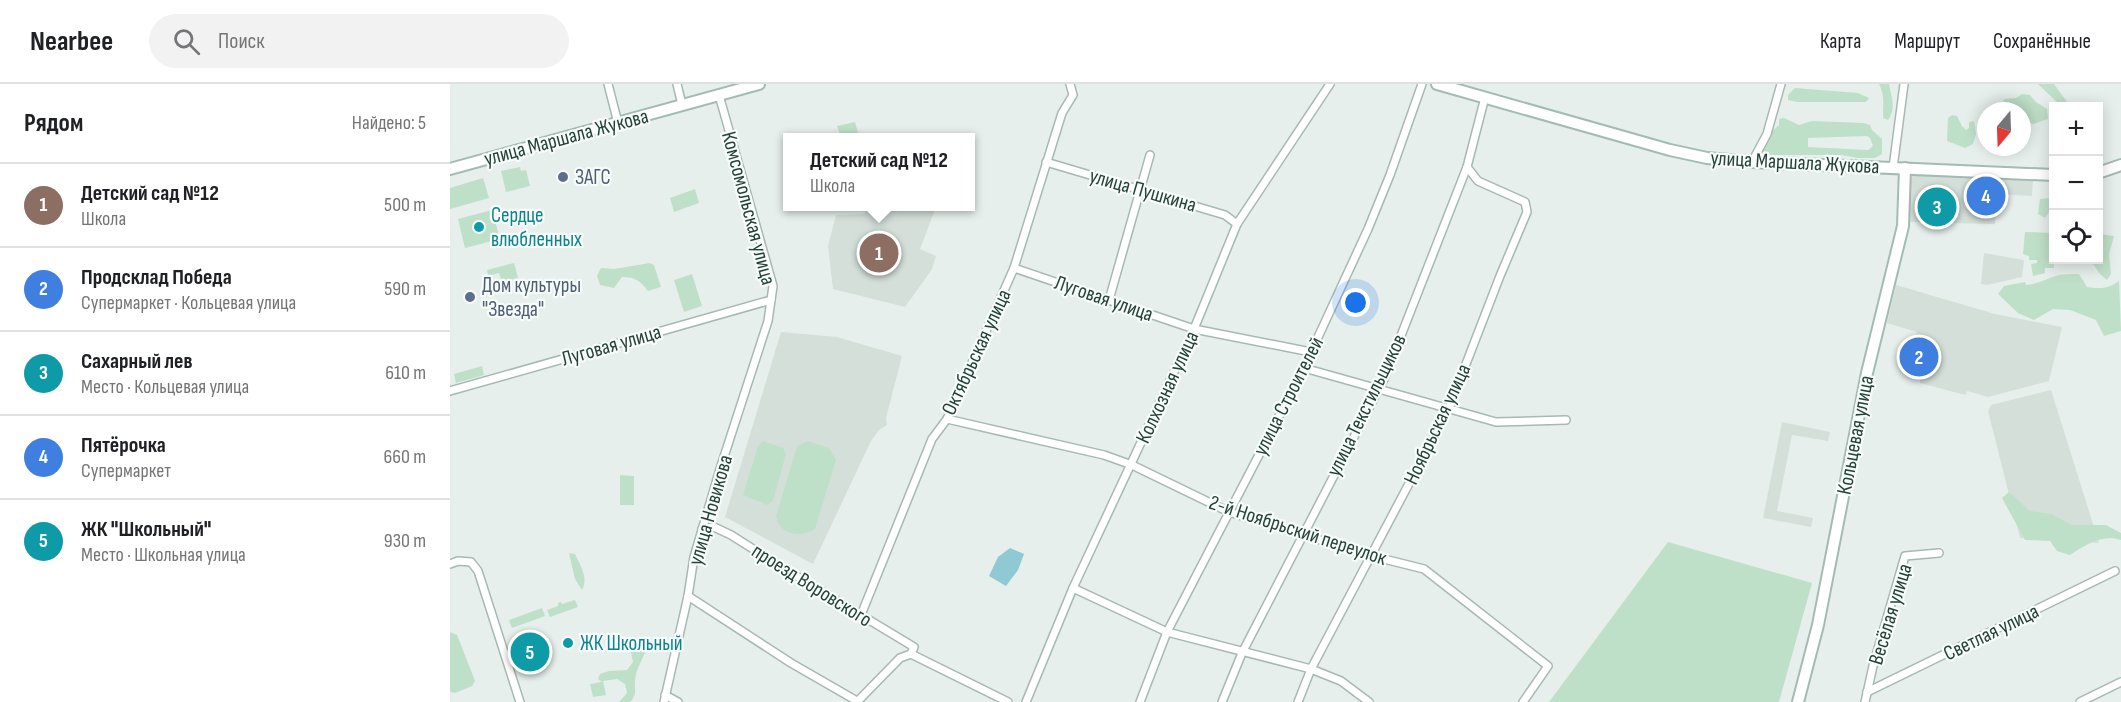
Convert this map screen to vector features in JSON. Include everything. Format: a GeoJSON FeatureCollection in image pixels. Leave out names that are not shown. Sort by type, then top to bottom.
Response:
{"type":"FeatureCollection","features":[{"type":"Feature","properties":{"kind":"main road","name":"улица Маршала Жукова"},"geometry":{"type":"LineString","coordinates":[[450,169],[759,84]]}},
{"type":"Feature","properties":{"kind":"main road","name":"улица Маршала Жукова"},"geometry":{"type":"LineString","coordinates":[[1437,84],[1670,150],[1707,158],[2049,175]]}},
{"type":"Feature","properties":{"kind":"main road"},"geometry":{"type":"LineString","coordinates":[[2103,171],[2121,165]]}},
{"type":"Feature","properties":{"kind":"main road","name":"Кольцевая улица"},"geometry":{"type":"LineString","coordinates":[[1798,702],[1818,626],[1868,373],[1903,226],[1905,168]]}},
{"type":"Feature","properties":{"kind":"street"},"geometry":{"type":"LineString","coordinates":[[608,84],[618,123]]}},
{"type":"Feature","properties":{"kind":"street"},"geometry":{"type":"LineString","coordinates":[[677,84],[682,105]]}},
{"type":"Feature","properties":{"kind":"street","name":"Октябрьская улица"},"geometry":{"type":"LineString","coordinates":[[861,615],[932,439],[947,419],[1014,268],[1062,113],[1072,95],[1070,84]]}},
{"type":"Feature","properties":{"kind":"street","name":"Колхозная улица"},"geometry":{"type":"LineString","coordinates":[[1026,702],[1073,588],[1194,329],[1237,224],[1330,84]]}},
{"type":"Feature","properties":{"kind":"street","name":"улица Строителей"},"geometry":{"type":"LineString","coordinates":[[1140,702],[1167,632],[1304,368],[1368,229],[1390,176],[1422,84]]}},
{"type":"Feature","properties":{"kind":"street"},"geometry":{"type":"LineString","coordinates":[[1752,162],[1767,134],[1781,84]]}},
{"type":"Feature","properties":{"kind":"street"},"geometry":{"type":"LineString","coordinates":[[1893,168],[1904,84]]}},
{"type":"Feature","properties":{"kind":"street","name":"Комсомольская улица"},"geometry":{"type":"LineString","coordinates":[[719,95],[773,286],[768,321]]}},
{"type":"Feature","properties":{"kind":"street","name":"улица Текстильщиков"},"geometry":{"type":"LineString","coordinates":[[1222,702],[1242,652],[1379,388],[1467,167],[1485,97]]}},
{"type":"Feature","properties":{"kind":"street"},"geometry":{"type":"LineString","coordinates":[[1109,300],[1150,155]]}},
{"type":"Feature","properties":{"kind":"street","name":"улица Пушкина"},"geometry":{"type":"LineString","coordinates":[[1047,162],[1225,215],[1237,224]]}},
{"type":"Feature","properties":{"kind":"street","name":"Ноябрьская улица"},"geometry":{"type":"LineString","coordinates":[[1298,702],[1311,669],[1449,408],[1527,212],[1525,202],[1478,181],[1467,167]]}},
{"type":"Feature","properties":{"kind":"street","name":"Луговая улица"},"geometry":{"type":"LineString","coordinates":[[1014,268],[1194,329],[1311,352]]}},
{"type":"Feature","properties":{"kind":"street","name":"Луговая улица"},"geometry":{"type":"LineString","coordinates":[[450,391],[771,300]]}},
{"type":"Feature","properties":{"kind":"street","name":"улица Новикова"},"geometry":{"type":"LineString","coordinates":[[665,699],[688,596],[694,557],[768,321]]}},
{"type":"Feature","properties":{"kind":"street"},"geometry":{"type":"LineString","coordinates":[[1304,368],[1496,422],[1566,420]]}},
{"type":"Feature","properties":{"kind":"street","name":"2-й Ноябрьский переулок"},"geometry":{"type":"LineString","coordinates":[[947,419],[1104,455],[1132,465],[1229,512],[1372,556],[1424,569],[1548,666],[1523,702]]}},
{"type":"Feature","properties":{"kind":"street","name":"проезд Воровского"},"geometry":{"type":"LineString","coordinates":[[702,529],[714,527],[731,535],[914,647],[911,654]]}},
{"type":"Feature","properties":{"kind":"street","name":"Весёлая улица"},"geometry":{"type":"LineString","coordinates":[[1865,702],[1905,556],[1939,553]]}},
{"type":"Feature","properties":{"kind":"street"},"geometry":{"type":"LineString","coordinates":[[450,564],[458,561],[471,562],[478,572],[520,702]]}},
{"type":"Feature","properties":{"kind":"street","name":"Светлая улица"},"geometry":{"type":"LineString","coordinates":[[1867,692],[2115,571]]}},
{"type":"Feature","properties":{"kind":"street"},"geometry":{"type":"LineString","coordinates":[[1073,588],[1167,632],[1311,669],[1341,681],[1368,702]]}},
{"type":"Feature","properties":{"kind":"street"},"geometry":{"type":"LineString","coordinates":[[688,596],[791,663],[857,702],[900,658],[911,654],[1008,702]]}},
{"type":"Feature","properties":{"kind":"street"},"geometry":{"type":"LineString","coordinates":[[2080,702],[2121,682]]}},
{"type":"Feature","properties":{"kind":"street"},"geometry":{"type":"LineString","coordinates":[[665,699],[678,702]]}},
{"type":"Feature","properties":{"kind":"shaded area"},"geometry":{"type":"Polygon","coordinates":[[[1914,174],[2033,179],[2032,196],[1996,194],[1995,224],[1907,222],[1909,182],[1914,174]]]}},
{"type":"Feature","properties":{"kind":"shaded area"},"geometry":{"type":"Polygon","coordinates":[[[866,211],[934,211],[920,249],[936,256],[932,269],[905,307],[833,289],[828,246],[836,215],[864,214],[866,211]]]}},
{"type":"Feature","properties":{"kind":"shaded area"},"geometry":{"type":"Polygon","coordinates":[[[1984,253],[2024,260],[2022,277],[1987,285],[1981,284],[1984,253]]]}},
{"type":"Feature","properties":{"kind":"shaded area"},"geometry":{"type":"Polygon","coordinates":[[[1896,285],[1995,314],[2062,327],[2049,381],[1988,397],[1967,391],[1965,395],[1920,383],[1921,378],[1904,373],[1910,348],[1912,348],[1917,332],[1887,323],[1896,285]]]}},
{"type":"Feature","properties":{"kind":"shaded area"},"geometry":{"type":"Polygon","coordinates":[[[781,332],[837,337],[902,356],[886,418],[887,425],[878,431],[871,441],[813,564],[725,517],[781,332]]]}},
{"type":"Feature","properties":{"kind":"shaded area"},"geometry":{"type":"Polygon","coordinates":[[[2051,390],[2099,543],[2020,538],[1988,411],[1991,405],[2051,390]]]}},
{"type":"Feature","properties":{"kind":"shaded area"},"geometry":{"type":"Polygon","coordinates":[[[1782,422],[1830,432],[1828,441],[1792,435],[1777,511],[1813,518],[1811,527],[1763,518],[1782,422]]]}},
{"type":"Feature","properties":{"kind":"green space"},"geometry":{"type":"Polygon","coordinates":[[[1879,84],[1889,84],[1893,107],[1888,120],[1883,118],[1883,97],[1879,84]]]}},
{"type":"Feature","properties":{"kind":"green space"},"geometry":{"type":"Polygon","coordinates":[[[2038,84],[2054,84],[2067,102],[2057,102],[2038,84]]]}},
{"type":"Feature","properties":{"kind":"green space"},"geometry":{"type":"Polygon","coordinates":[[[1795,88],[1858,93],[1869,98],[1866,102],[1788,100],[1788,95],[1795,88]]]}},
{"type":"Feature","properties":{"kind":"green space"},"geometry":{"type":"Polygon","coordinates":[[[2022,94],[2030,95],[2047,109],[2048,119],[2033,124],[2031,123],[2031,102],[2003,102],[2004,99],[2016,98],[2022,94]]]}},
{"type":"Feature","properties":{"kind":"green space"},"geometry":{"type":"Polygon","coordinates":[[[1952,115],[1957,116],[1966,130],[1969,128],[1969,122],[1974,121],[1976,134],[1973,144],[1965,148],[1947,141],[1948,118],[1952,115]]]}},
{"type":"Feature","properties":{"kind":"green space"},"geometry":{"type":"Polygon","coordinates":[[[1784,118],[1799,125],[1812,121],[1870,125],[1882,139],[1882,154],[1875,158],[1842,155],[1766,155],[1761,151],[1770,133],[1779,125],[1779,119],[1784,118]],[[1867,136],[1808,138],[1808,147],[1868,150],[1873,146],[1867,136]]]}},
{"type":"Feature","properties":{"kind":"green space"},"geometry":{"type":"Polygon","coordinates":[[[855,122],[858,133],[840,133],[837,126],[855,122]]]}},
{"type":"Feature","properties":{"kind":"green space"},"geometry":{"type":"Polygon","coordinates":[[[520,167],[521,171],[526,170],[530,186],[506,192],[501,171],[520,167]]]}},
{"type":"Feature","properties":{"kind":"green space"},"geometry":{"type":"Polygon","coordinates":[[[483,178],[489,198],[450,209],[450,188],[483,178]]]}},
{"type":"Feature","properties":{"kind":"green space"},"geometry":{"type":"Polygon","coordinates":[[[695,189],[699,203],[674,212],[670,198],[695,189]]]}},
{"type":"Feature","properties":{"kind":"green space"},"geometry":{"type":"Polygon","coordinates":[[[2049,198],[2049,212],[2045,218],[2038,214],[2040,199],[2049,198]]]}},
{"type":"Feature","properties":{"kind":"green space"},"geometry":{"type":"Polygon","coordinates":[[[492,210],[500,239],[465,248],[458,219],[492,210]]]}},
{"type":"Feature","properties":{"kind":"green space"},"geometry":{"type":"Polygon","coordinates":[[[2025,232],[2049,233],[2049,264],[2054,264],[2054,268],[2045,268],[2045,273],[2033,276],[2031,264],[2037,263],[2037,260],[2029,260],[2029,256],[2023,254],[2025,232]]]}},
{"type":"Feature","properties":{"kind":"green space"},"geometry":{"type":"Polygon","coordinates":[[[2103,235],[2114,236],[2109,254],[2111,274],[2107,280],[2091,264],[2103,264],[2103,235]]]}},
{"type":"Feature","properties":{"kind":"green space"},"geometry":{"type":"Polygon","coordinates":[[[514,263],[518,278],[502,282],[499,273],[488,276],[487,270],[514,263]]]}},
{"type":"Feature","properties":{"kind":"green space"},"geometry":{"type":"Polygon","coordinates":[[[650,263],[654,265],[661,287],[648,291],[637,280],[622,277],[614,288],[600,285],[597,276],[601,268],[614,269],[650,263]]]}},
{"type":"Feature","properties":{"kind":"green space"},"geometry":{"type":"Polygon","coordinates":[[[692,274],[702,306],[684,312],[674,280],[692,274]]]}},
{"type":"Feature","properties":{"kind":"green space"},"geometry":{"type":"Polygon","coordinates":[[[2079,274],[2087,287],[2104,288],[2119,281],[2121,331],[2104,336],[2096,320],[2070,310],[2053,309],[2034,320],[2018,313],[1998,294],[2004,286],[2025,282],[2026,285],[2059,275],[2079,274]]]}},
{"type":"Feature","properties":{"kind":"green space"},"geometry":{"type":"Polygon","coordinates":[[[482,366],[484,375],[456,383],[454,374],[482,366]]]}},
{"type":"Feature","properties":{"kind":"green space"},"geometry":{"type":"Polygon","coordinates":[[[763,441],[783,448],[786,454],[773,501],[767,505],[743,495],[758,446],[763,441]]]}},
{"type":"Feature","properties":{"kind":"green space"},"geometry":{"type":"Polygon","coordinates":[[[808,441],[829,448],[836,460],[815,529],[797,534],[781,527],[776,516],[796,450],[798,446],[808,441]]]}},
{"type":"Feature","properties":{"kind":"green space"},"geometry":{"type":"Polygon","coordinates":[[[620,475],[634,476],[634,505],[620,505],[620,475]]]}},
{"type":"Feature","properties":{"kind":"green space"},"geometry":{"type":"Polygon","coordinates":[[[2009,492],[2030,511],[2052,514],[2071,525],[2106,525],[2121,533],[2121,540],[2100,539],[2070,555],[2057,551],[2050,541],[2025,540],[2002,498],[2009,492]]]}},
{"type":"Feature","properties":{"kind":"green space"},"geometry":{"type":"Polygon","coordinates":[[[1668,542],[1812,583],[1779,702],[1549,702],[1668,542]]]}},
{"type":"Feature","properties":{"kind":"green space"},"geometry":{"type":"Polygon","coordinates":[[[569,553],[575,554],[583,572],[585,581],[582,590],[575,579],[569,553]]]}},
{"type":"Feature","properties":{"kind":"green space"},"geometry":{"type":"Polygon","coordinates":[[[575,600],[578,607],[550,617],[547,610],[558,606],[558,603],[575,600]]]}},
{"type":"Feature","properties":{"kind":"green space"},"geometry":{"type":"Polygon","coordinates":[[[542,608],[545,616],[512,628],[509,620],[542,608]]]}},
{"type":"Feature","properties":{"kind":"green space"},"geometry":{"type":"Polygon","coordinates":[[[450,632],[457,635],[475,681],[472,686],[455,693],[450,692],[450,632]]]}},
{"type":"Feature","properties":{"kind":"green space"},"geometry":{"type":"Polygon","coordinates":[[[637,641],[648,643],[636,675],[635,694],[630,702],[619,702],[627,693],[625,684],[617,679],[603,681],[606,695],[593,697],[590,684],[602,682],[598,679],[600,674],[627,670],[633,662],[630,648],[637,641]]]}},
{"type":"Feature","properties":{"kind":"water"},"geometry":{"type":"Polygon","coordinates":[[[1010,548],[1024,554],[1018,570],[1006,586],[989,576],[998,557],[1010,548]]]}},
{"type":"Feature","properties":{"kind":"place","name":"ЗАГС"},"geometry":{"type":"Point","coordinates":[563,177]}},
{"type":"Feature","properties":{"kind":"place","name":"Пятёрочка"},"geometry":{"type":"Point","coordinates":[1986,196]}},
{"type":"Feature","properties":{"kind":"place","name":"Сахарный лев"},"geometry":{"type":"Point","coordinates":[1937,207]}},
{"type":"Feature","properties":{"kind":"place","name":"Сердце влюбленных"},"geometry":{"type":"Point","coordinates":[479,227]}},
{"type":"Feature","properties":{"kind":"place","name":"Детский сад №12"},"geometry":{"type":"Point","coordinates":[879,253]}},
{"type":"Feature","properties":{"kind":"place","name":"Дом культуры \"Звезда\""},"geometry":{"type":"Point","coordinates":[470,297]}},
{"type":"Feature","properties":{"kind":"place","name":"Продсклад Победа"},"geometry":{"type":"Point","coordinates":[1919,357]}},
{"type":"Feature","properties":{"kind":"place","name":"ЖК Школьный"},"geometry":{"type":"Point","coordinates":[568,643]}},
{"type":"Feature","properties":{"kind":"place","name":"ЖК \"Школьный\""},"geometry":{"type":"Point","coordinates":[530,652]}}]}
